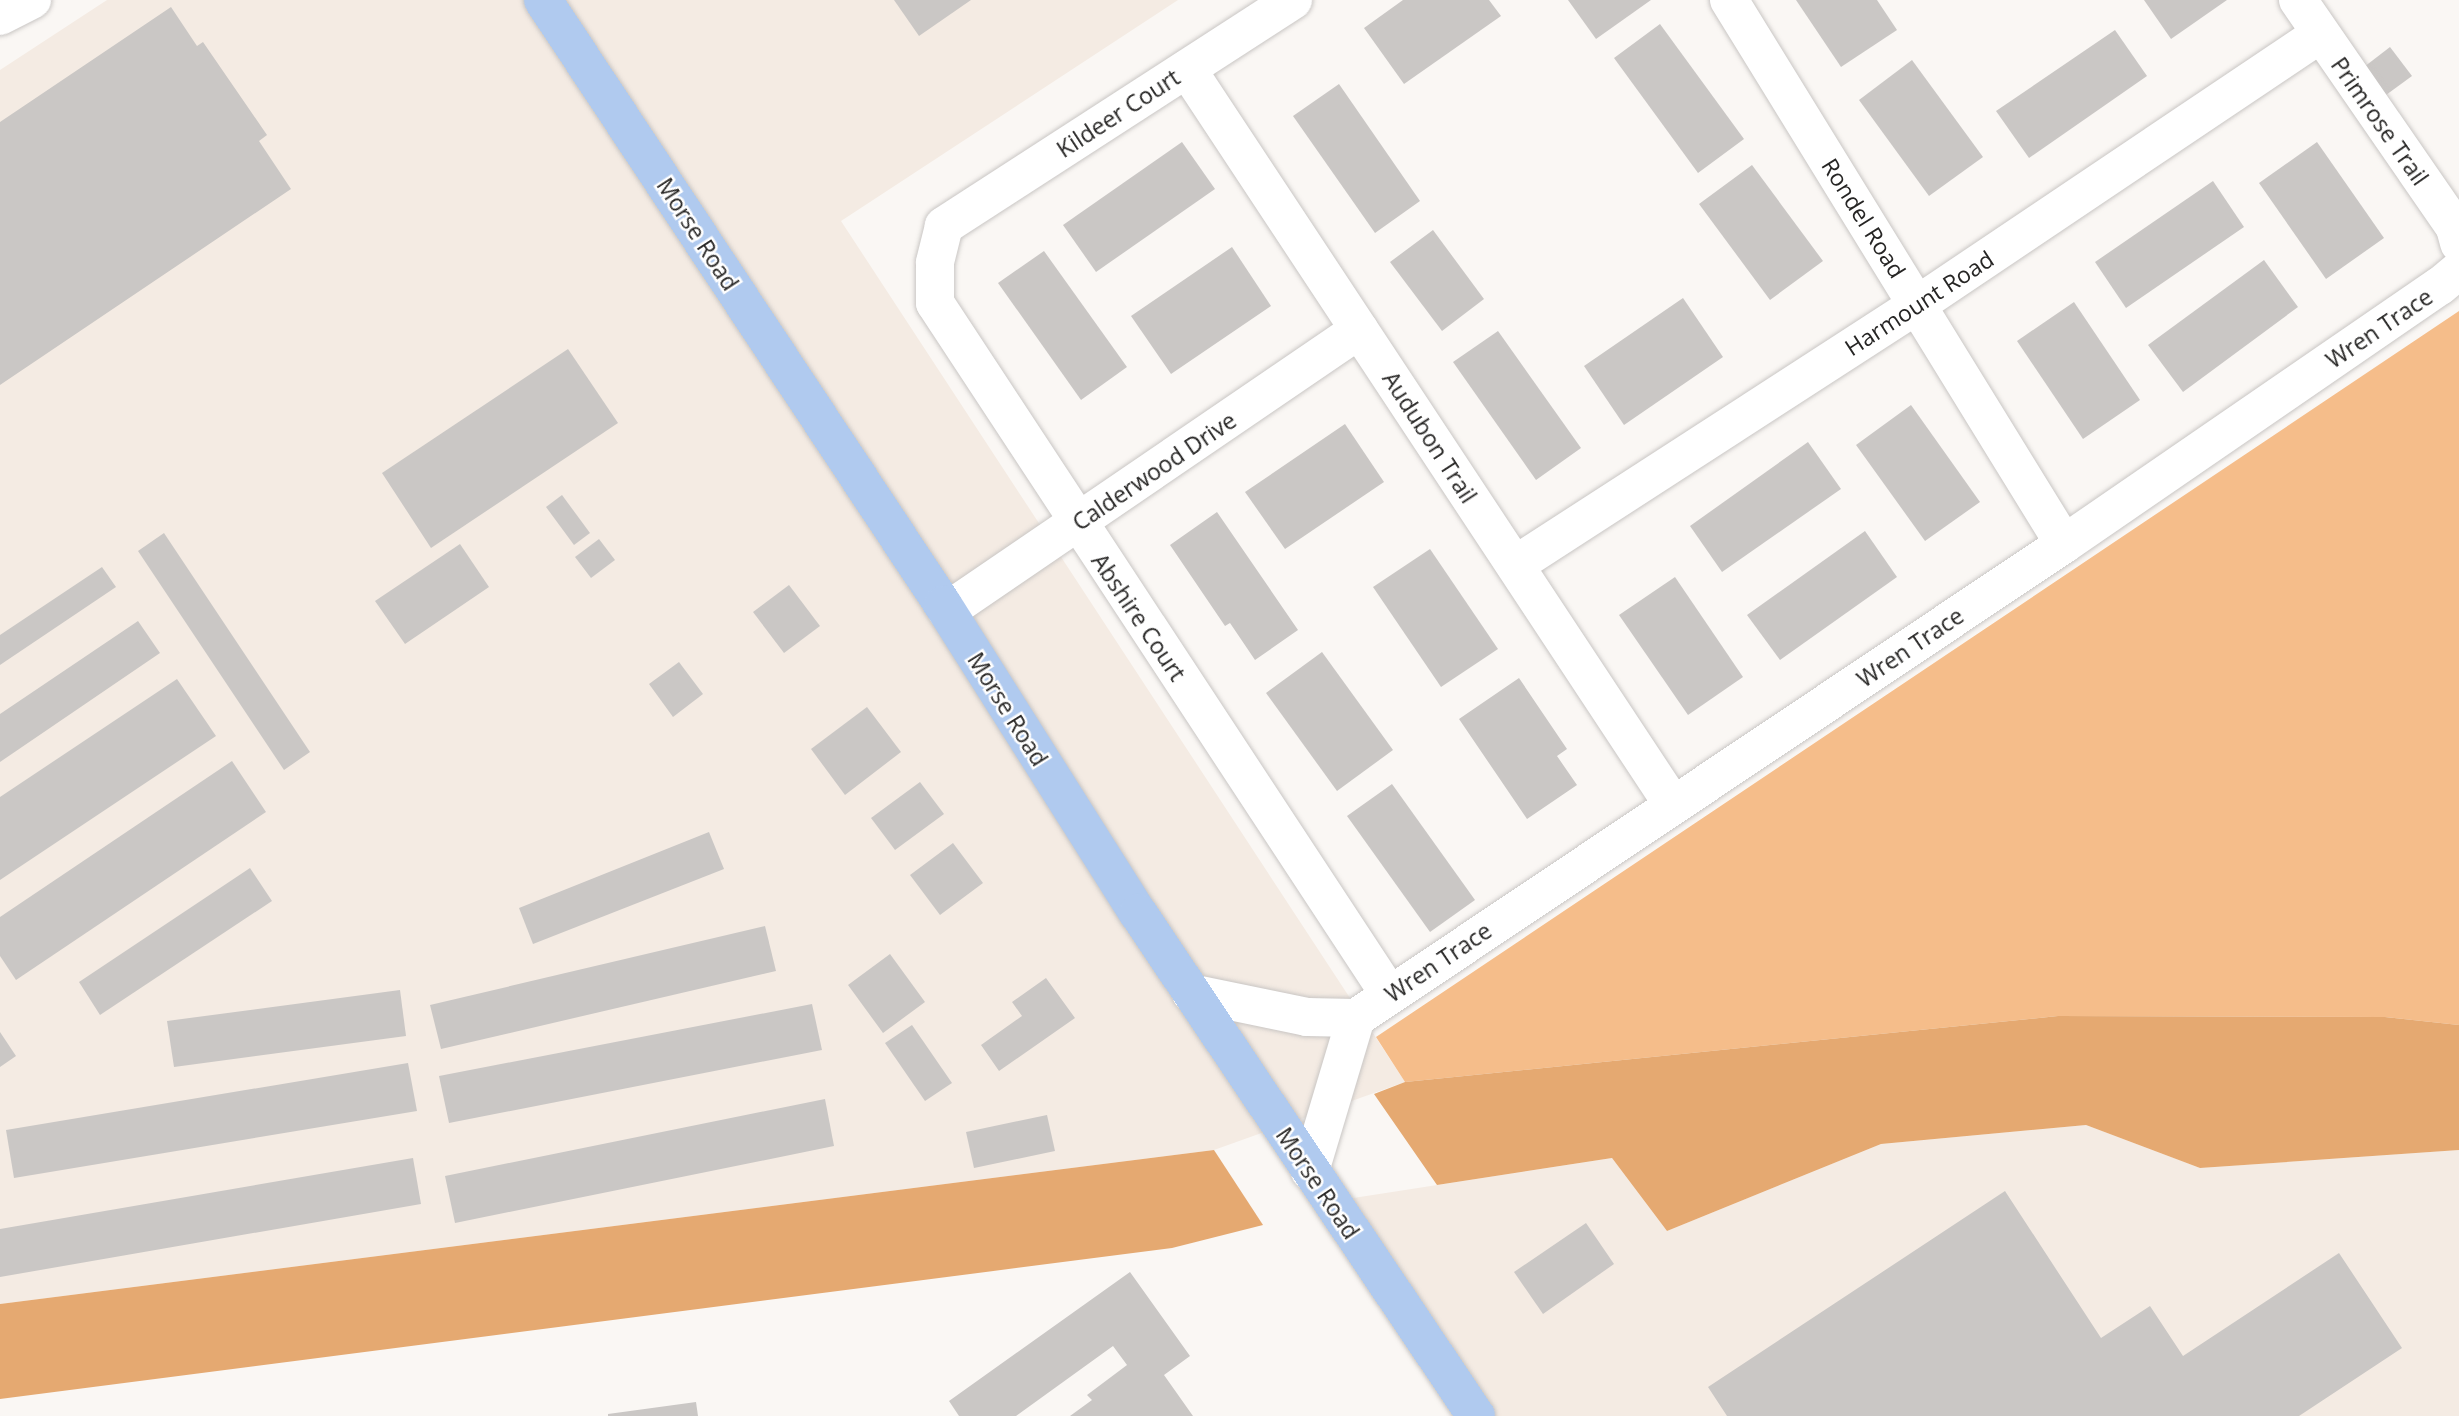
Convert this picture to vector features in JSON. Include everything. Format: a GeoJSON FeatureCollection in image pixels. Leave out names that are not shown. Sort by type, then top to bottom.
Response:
{"type":"FeatureCollection","features":[{"type":"Feature","properties":{"kind":"main road","name":"Morse Road"},"geometry":{"type":"LineString","coordinates":[[543,0],[947,611],[1092,843],[1476,1416]]}},
{"type":"Feature","properties":{"kind":"street","name":"Kildeer Court"},"geometry":{"type":"LineString","coordinates":[[944,226],[1293,0]]}},
{"type":"Feature","properties":{"kind":"street","name":"Rondel Road"},"geometry":{"type":"LineString","coordinates":[[1729,0],[2064,544]]}},
{"type":"Feature","properties":{"kind":"street","name":"Primrose Trail"},"geometry":{"type":"LineString","coordinates":[[2298,0],[2455,228],[2459,243]]}},
{"type":"Feature","properties":{"kind":"street","name":"Harmount Road"},"geometry":{"type":"LineString","coordinates":[[1515,565],[1917,305],[2320,34]]}},
{"type":"Feature","properties":{"kind":"street","name":"Audubon Trail"},"geometry":{"type":"LineString","coordinates":[[1187,69],[1673,805]]}},
{"type":"Feature","properties":{"kind":"street","name":"Abshire Court"},"geometry":{"type":"LineString","coordinates":[[944,226],[935,263],[935,303],[1077,523],[1390,994]]}},
{"type":"Feature","properties":{"kind":"street","name":"Wren Trace"},"geometry":{"type":"LineString","coordinates":[[1356,1018],[2064,544],[2440,286],[2459,270]]}},
{"type":"Feature","properties":{"kind":"street","name":"Calderwood Drive"},"geometry":{"type":"LineString","coordinates":[[947,611],[1359,330]]}},
{"type":"Feature","properties":{"kind":"street"},"geometry":{"type":"LineString","coordinates":[[1191,993],[1307,1017],[1356,1018],[1310,1171]]}},
{"type":"Feature","properties":{"kind":"shaded area"},"geometry":{"type":"Polygon","coordinates":[[[107,0],[1178,0],[841,221],[1405,1082],[1214,1150],[0,1304],[0,70],[107,0]]]}},
{"type":"Feature","properties":{"kind":"shaded area"},"geometry":{"type":"Polygon","coordinates":[[[2459,311],[2459,1025],[2385,1017],[2058,1016],[1405,1082],[1376,1037],[2459,311]]]}},
{"type":"Feature","properties":{"kind":"shaded area"},"geometry":{"type":"Polygon","coordinates":[[[2058,1016],[2385,1017],[2459,1025],[2459,1150],[2200,1168],[2086,1125],[1881,1144],[1667,1231],[1612,1158],[1437,1185],[1374,1094],[1405,1082],[2058,1016]]]}},
{"type":"Feature","properties":{"kind":"shaded area"},"geometry":{"type":"Polygon","coordinates":[[[2086,1125],[2200,1168],[2459,1150],[2459,1416],[1480,1416],[1334,1201],[1612,1158],[1667,1231],[1881,1144],[2086,1125]]]}},
{"type":"Feature","properties":{"kind":"shaded area"},"geometry":{"type":"Polygon","coordinates":[[[1214,1150],[1263,1225],[1172,1248],[0,1399],[0,1304],[1214,1150]]]}},
{"type":"Feature","properties":{"kind":"building"},"geometry":{"type":"Polygon","coordinates":[[[894,0],[971,0],[919,36],[894,0]]]}},
{"type":"Feature","properties":{"kind":"building"},"geometry":{"type":"Polygon","coordinates":[[[1403,0],[1489,0],[1501,16],[1404,84],[1364,28],[1403,0]]]}},
{"type":"Feature","properties":{"kind":"building"},"geometry":{"type":"Polygon","coordinates":[[[1568,0],[1651,0],[1596,39],[1568,0]]]}},
{"type":"Feature","properties":{"kind":"building"},"geometry":{"type":"Polygon","coordinates":[[[1796,0],[1877,0],[1897,30],[1841,67],[1796,0]]]}},
{"type":"Feature","properties":{"kind":"building"},"geometry":{"type":"Polygon","coordinates":[[[2144,0],[2227,0],[2171,39],[2144,0]]]}},
{"type":"Feature","properties":{"kind":"building"},"geometry":{"type":"Polygon","coordinates":[[[171,7],[197,46],[203,42],[267,135],[259,141],[291,189],[0,385],[0,122],[171,7]]]}},
{"type":"Feature","properties":{"kind":"building"},"geometry":{"type":"Polygon","coordinates":[[[1660,24],[1744,139],[1698,173],[1614,58],[1660,24]]]}},
{"type":"Feature","properties":{"kind":"building"},"geometry":{"type":"Polygon","coordinates":[[[2115,30],[2147,76],[2029,158],[1996,111],[2115,30]]]}},
{"type":"Feature","properties":{"kind":"building"},"geometry":{"type":"Polygon","coordinates":[[[2390,47],[2412,76],[2386,95],[2364,67],[2390,47]]]}},
{"type":"Feature","properties":{"kind":"building"},"geometry":{"type":"Polygon","coordinates":[[[1912,60],[1983,157],[1929,196],[1859,100],[1912,60]]]}},
{"type":"Feature","properties":{"kind":"building"},"geometry":{"type":"Polygon","coordinates":[[[1339,84],[1420,201],[1375,233],[1293,116],[1339,84]]]}},
{"type":"Feature","properties":{"kind":"building"},"geometry":{"type":"Polygon","coordinates":[[[1182,142],[1215,189],[1096,272],[1063,225],[1182,142]]]}},
{"type":"Feature","properties":{"kind":"building"},"geometry":{"type":"Polygon","coordinates":[[[2317,142],[2384,238],[2326,279],[2259,183],[2317,142]]]}},
{"type":"Feature","properties":{"kind":"building"},"geometry":{"type":"Polygon","coordinates":[[[1752,165],[1823,261],[1770,300],[1699,204],[1752,165]]]}},
{"type":"Feature","properties":{"kind":"building"},"geometry":{"type":"Polygon","coordinates":[[[2213,181],[2244,227],[2126,308],[2095,262],[2213,181]]]}},
{"type":"Feature","properties":{"kind":"building"},"geometry":{"type":"Polygon","coordinates":[[[1433,230],[1484,299],[1442,331],[1390,262],[1433,230]]]}},
{"type":"Feature","properties":{"kind":"building"},"geometry":{"type":"Polygon","coordinates":[[[1232,247],[1271,306],[1171,374],[1131,316],[1232,247]]]}},
{"type":"Feature","properties":{"kind":"building"},"geometry":{"type":"Polygon","coordinates":[[[1044,251],[1127,367],[1081,400],[998,283],[1044,251]]]}},
{"type":"Feature","properties":{"kind":"building"},"geometry":{"type":"Polygon","coordinates":[[[2264,260],[2298,307],[2183,392],[2148,345],[2264,260]]]}},
{"type":"Feature","properties":{"kind":"building"},"geometry":{"type":"Polygon","coordinates":[[[1683,298],[1723,357],[1624,425],[1584,366],[1683,298]]]}},
{"type":"Feature","properties":{"kind":"building"},"geometry":{"type":"Polygon","coordinates":[[[2074,302],[2140,400],[2083,439],[2017,341],[2074,302]]]}},
{"type":"Feature","properties":{"kind":"building"},"geometry":{"type":"Polygon","coordinates":[[[1498,331],[1581,448],[1536,480],[1453,362],[1498,331]]]}},
{"type":"Feature","properties":{"kind":"building"},"geometry":{"type":"Polygon","coordinates":[[[568,349],[618,423],[431,548],[382,473],[568,349]]]}},
{"type":"Feature","properties":{"kind":"building"},"geometry":{"type":"Polygon","coordinates":[[[1911,405],[1980,502],[1925,541],[1856,445],[1911,405]]]}},
{"type":"Feature","properties":{"kind":"building"},"geometry":{"type":"Polygon","coordinates":[[[1345,424],[1384,482],[1285,549],[1245,492],[1345,424]]]}},
{"type":"Feature","properties":{"kind":"building"},"geometry":{"type":"Polygon","coordinates":[[[1808,442],[1841,489],[1722,572],[1690,526],[1808,442]]]}},
{"type":"Feature","properties":{"kind":"building"},"geometry":{"type":"Polygon","coordinates":[[[562,495],[590,533],[574,545],[546,507],[562,495]]]}},
{"type":"Feature","properties":{"kind":"building"},"geometry":{"type":"Polygon","coordinates":[[[1217,512],[1298,630],[1255,660],[1230,623],[1225,626],[1170,545],[1217,512]]]}},
{"type":"Feature","properties":{"kind":"building"},"geometry":{"type":"Polygon","coordinates":[[[1865,531],[1897,577],[1780,660],[1747,615],[1865,531]]]}},
{"type":"Feature","properties":{"kind":"building"},"geometry":{"type":"Polygon","coordinates":[[[164,533],[310,752],[284,770],[138,551],[164,533]]]}},
{"type":"Feature","properties":{"kind":"building"},"geometry":{"type":"Polygon","coordinates":[[[599,539],[615,560],[591,578],[575,557],[599,539]]]}},
{"type":"Feature","properties":{"kind":"building"},"geometry":{"type":"Polygon","coordinates":[[[460,544],[489,587],[405,644],[375,601],[460,544]]]}},
{"type":"Feature","properties":{"kind":"building"},"geometry":{"type":"Polygon","coordinates":[[[1430,549],[1498,649],[1441,687],[1373,587],[1430,549]]]}},
{"type":"Feature","properties":{"kind":"building"},"geometry":{"type":"Polygon","coordinates":[[[102,567],[116,587],[0,665],[0,635],[102,567]]]}},
{"type":"Feature","properties":{"kind":"building"},"geometry":{"type":"Polygon","coordinates":[[[1675,577],[1743,677],[1688,715],[1619,615],[1675,577]]]}},
{"type":"Feature","properties":{"kind":"building"},"geometry":{"type":"Polygon","coordinates":[[[789,585],[820,626],[784,653],[753,612],[789,585]]]}},
{"type":"Feature","properties":{"kind":"building"},"geometry":{"type":"Polygon","coordinates":[[[138,621],[160,653],[0,762],[0,714],[138,621]]]}},
{"type":"Feature","properties":{"kind":"building"},"geometry":{"type":"Polygon","coordinates":[[[1322,652],[1393,750],[1337,791],[1266,693],[1322,652]]]}},
{"type":"Feature","properties":{"kind":"building"},"geometry":{"type":"Polygon","coordinates":[[[679,662],[703,694],[673,717],[649,684],[679,662]]]}},
{"type":"Feature","properties":{"kind":"building"},"geometry":{"type":"Polygon","coordinates":[[[1519,678],[1567,749],[1557,756],[1577,785],[1527,819],[1459,719],[1519,678]]]}},
{"type":"Feature","properties":{"kind":"building"},"geometry":{"type":"Polygon","coordinates":[[[177,679],[216,736],[0,880],[0,797],[177,679]]]}},
{"type":"Feature","properties":{"kind":"building"},"geometry":{"type":"Polygon","coordinates":[[[867,707],[901,752],[845,795],[811,749],[867,707]]]}},
{"type":"Feature","properties":{"kind":"building"},"geometry":{"type":"Polygon","coordinates":[[[232,761],[266,812],[16,980],[0,956],[0,917],[232,761]]]}},
{"type":"Feature","properties":{"kind":"building"},"geometry":{"type":"Polygon","coordinates":[[[920,782],[944,814],[895,850],[871,818],[920,782]]]}},
{"type":"Feature","properties":{"kind":"building"},"geometry":{"type":"Polygon","coordinates":[[[1392,784],[1475,900],[1430,932],[1347,816],[1392,784]]]}},
{"type":"Feature","properties":{"kind":"building"},"geometry":{"type":"Polygon","coordinates":[[[709,832],[724,869],[533,944],[519,908],[709,832]]]}},
{"type":"Feature","properties":{"kind":"building"},"geometry":{"type":"Polygon","coordinates":[[[953,843],[983,883],[940,915],[910,875],[953,843]]]}},
{"type":"Feature","properties":{"kind":"building"},"geometry":{"type":"Polygon","coordinates":[[[250,868],[272,901],[100,1015],[79,982],[250,868]]]}},
{"type":"Feature","properties":{"kind":"building"},"geometry":{"type":"Polygon","coordinates":[[[765,926],[776,971],[441,1049],[430,1005],[765,926]]]}},
{"type":"Feature","properties":{"kind":"building"},"geometry":{"type":"Polygon","coordinates":[[[890,954],[925,1002],[883,1033],[848,985],[890,954]]]}},
{"type":"Feature","properties":{"kind":"building"},"geometry":{"type":"Polygon","coordinates":[[[1046,978],[1075,1018],[999,1071],[981,1045],[1022,1016],[1012,1002],[1046,978]]]}},
{"type":"Feature","properties":{"kind":"building"},"geometry":{"type":"Polygon","coordinates":[[[400,990],[406,1036],[174,1067],[167,1021],[400,990]]]}},
{"type":"Feature","properties":{"kind":"building"},"geometry":{"type":"Polygon","coordinates":[[[812,1004],[822,1050],[449,1123],[439,1076],[812,1004]]]}},
{"type":"Feature","properties":{"kind":"building"},"geometry":{"type":"Polygon","coordinates":[[[912,1025],[952,1083],[925,1101],[885,1043],[912,1025]]]}},
{"type":"Feature","properties":{"kind":"building"},"geometry":{"type":"Polygon","coordinates":[[[0,1032],[16,1056],[0,1067],[0,1032]]]}},
{"type":"Feature","properties":{"kind":"building"},"geometry":{"type":"Polygon","coordinates":[[[408,1063],[417,1111],[14,1178],[6,1130],[408,1063]]]}},
{"type":"Feature","properties":{"kind":"building"},"geometry":{"type":"Polygon","coordinates":[[[825,1099],[834,1146],[455,1223],[445,1176],[825,1099]]]}},
{"type":"Feature","properties":{"kind":"building"},"geometry":{"type":"Polygon","coordinates":[[[1047,1115],[1055,1151],[974,1168],[966,1132],[1047,1115]]]}},
{"type":"Feature","properties":{"kind":"building"},"geometry":{"type":"Polygon","coordinates":[[[413,1158],[421,1204],[0,1277],[0,1229],[413,1158]]]}},
{"type":"Feature","properties":{"kind":"building"},"geometry":{"type":"Polygon","coordinates":[[[2005,1191],[2101,1338],[2150,1306],[2183,1356],[2339,1253],[2402,1348],[2299,1416],[1727,1416],[1708,1387],[2005,1191]]]}},
{"type":"Feature","properties":{"kind":"building"},"geometry":{"type":"Polygon","coordinates":[[[1586,1223],[1614,1264],[1543,1314],[1514,1272],[1586,1223]]]}},
{"type":"Feature","properties":{"kind":"building"},"geometry":{"type":"Polygon","coordinates":[[[1130,1272],[1190,1356],[1164,1375],[1193,1416],[1070,1416],[1092,1400],[1087,1395],[1127,1365],[1113,1346],[1016,1416],[959,1416],[949,1401],[1130,1272]]]}},
{"type":"Feature","properties":{"kind":"building"},"geometry":{"type":"Polygon","coordinates":[[[696,1402],[698,1416],[608,1416],[608,1414],[696,1402]]]}}]}
